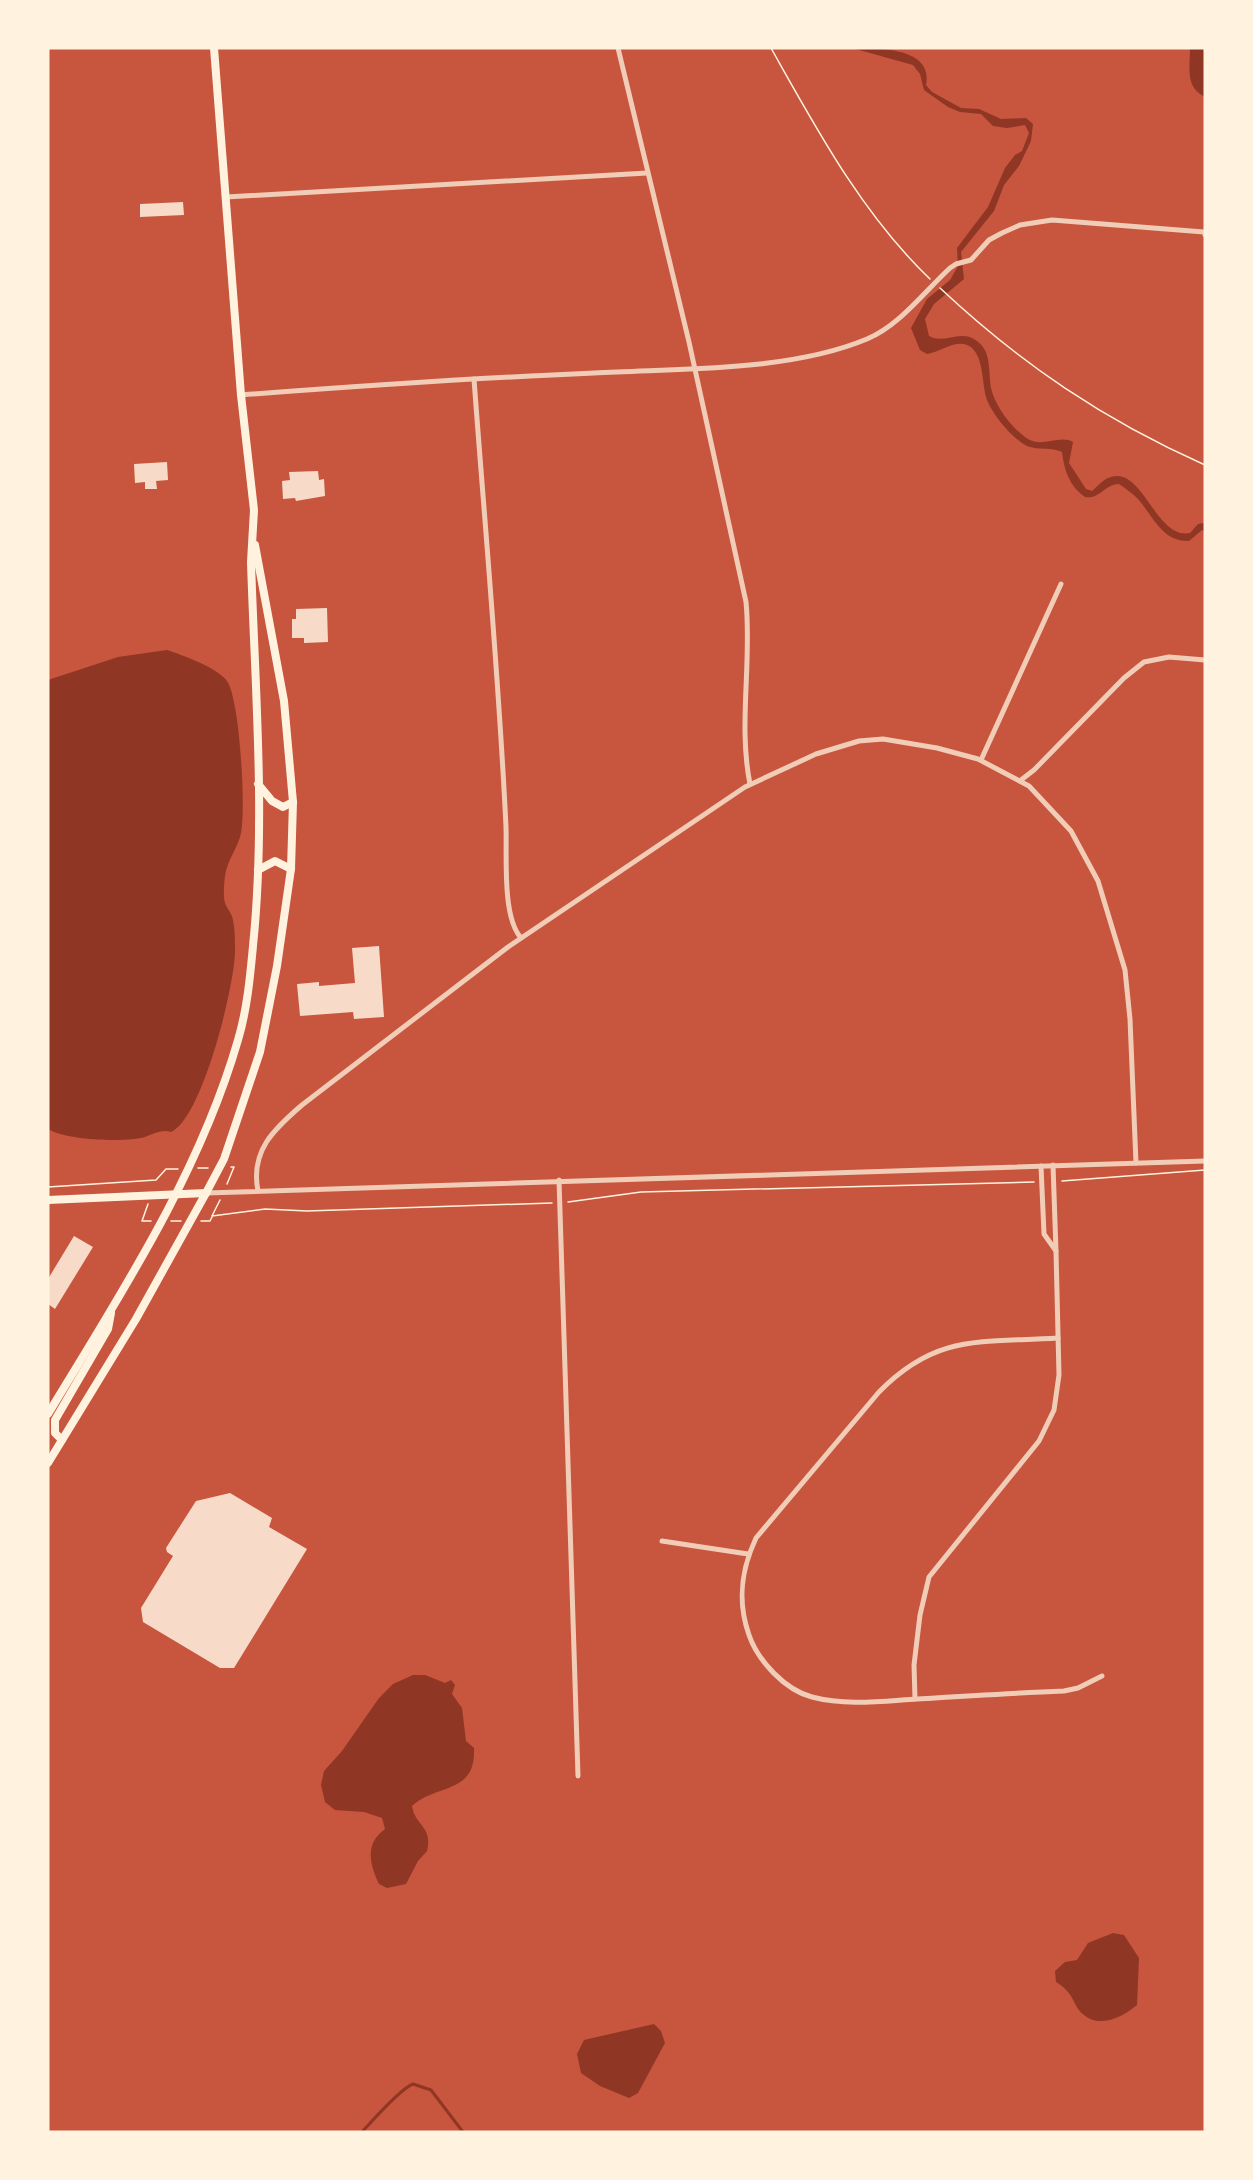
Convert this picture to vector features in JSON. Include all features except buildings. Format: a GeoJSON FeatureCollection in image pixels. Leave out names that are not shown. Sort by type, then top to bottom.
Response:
{"type":"FeatureCollection","features":[{"type":"Feature","properties":{"kind":"main road"},"geometry":{"type":"LineString","coordinates":[[48,1414],[111,1310],[175,1194],[215,1111],[239,1039],[247,1003],[258,902],[258,784],[251,562],[254,510],[241,395],[214,48]]}},
{"type":"Feature","properties":{"kind":"main road"},"geometry":{"type":"LineString","coordinates":[[48,1463],[136,1319],[206,1193],[219,1167],[260,1052],[277,966],[291,869],[293,802],[282,682],[254,535]]}},
{"type":"Feature","properties":{"kind":"main road"},"geometry":{"type":"LineString","coordinates":[[258,784],[273,801],[282,807],[293,802]]}},
{"type":"Feature","properties":{"kind":"main road"},"geometry":{"type":"LineString","coordinates":[[258,870],[275,861],[291,869]]}},
{"type":"Feature","properties":{"kind":"main road"},"geometry":{"type":"LineString","coordinates":[[48,1200],[206,1193]]}},
{"type":"Feature","properties":{"kind":"main road"},"geometry":{"type":"LineString","coordinates":[[62,1440],[55,1433],[55,1420],[108,1329],[111,1310]]}},
{"type":"Feature","properties":{"kind":"street"},"geometry":{"type":"LineString","coordinates":[[618,48],[695,368],[746,602],[748,638],[746,755],[750,784]]}},
{"type":"Feature","properties":{"kind":"street"},"geometry":{"type":"LineString","coordinates":[[226,197],[647,172]]}},
{"type":"Feature","properties":{"kind":"street"},"geometry":{"type":"LineString","coordinates":[[241,395],[474,379],[695,368],[818,355],[870,338],[893,323],[950,268],[971,260],[989,240],[1020,225],[1052,220],[1083,221],[1171,228],[1204,232],[1205,235]]}},
{"type":"Feature","properties":{"kind":"street"},"geometry":{"type":"LineString","coordinates":[[474,379],[501,733],[508,887],[511,918],[521,938]]}},
{"type":"Feature","properties":{"kind":"street"},"geometry":{"type":"LineString","coordinates":[[981,760],[1061,584]]}},
{"type":"Feature","properties":{"kind":"street"},"geometry":{"type":"LineString","coordinates":[[1021,780],[1034,770],[1124,678],[1144,662],[1169,657],[1205,660]]}},
{"type":"Feature","properties":{"kind":"street"},"geometry":{"type":"LineString","coordinates":[[258,1191],[255,1175],[256,1161],[272,1131],[302,1105],[521,938],[750,784],[816,754],[859,741],[909,742],[981,760],[1021,780],[1071,831],[1098,881],[1122,957],[1130,1018],[1136,1163]]}},
{"type":"Feature","properties":{"kind":"street"},"geometry":{"type":"LineString","coordinates":[[206,1193],[1205,1161]]}},
{"type":"Feature","properties":{"kind":"street"},"geometry":{"type":"LineString","coordinates":[[915,1699],[914,1665],[920,1615],[929,1577],[1047,1430],[1054,1410],[1058,1384],[1058,1338],[1053,1165]]}},
{"type":"Feature","properties":{"kind":"street"},"geometry":{"type":"LineString","coordinates":[[1041,1166],[1044,1234],[1056,1251]]}},
{"type":"Feature","properties":{"kind":"street"},"geometry":{"type":"LineString","coordinates":[[559,1180],[578,1776]]}},
{"type":"Feature","properties":{"kind":"street"},"geometry":{"type":"LineString","coordinates":[[1058,1338],[948,1346],[926,1355],[901,1370],[783,1503],[756,1538],[748,1554],[741,1592],[742,1615],[752,1643],[767,1667],[810,1696],[858,1702],[1064,1691],[1078,1688],[1102,1676]]}},
{"type":"Feature","properties":{"kind":"street"},"geometry":{"type":"LineString","coordinates":[[662,1541],[748,1554]]}},
{"type":"Feature","properties":{"kind":"path"},"geometry":{"type":"LineString","coordinates":[[771,48],[823,140],[853,185],[930,278]]}},
{"type":"Feature","properties":{"kind":"path"},"geometry":{"type":"LineString","coordinates":[[938,286],[1041,373],[1092,408],[1205,465]]}},
{"type":"Feature","properties":{"kind":"path"},"geometry":{"type":"LineString","coordinates":[[48,1187],[140,1183],[156,1180],[166,1169],[234,1167],[210,1221]]}},
{"type":"Feature","properties":{"kind":"path"},"geometry":{"type":"LineString","coordinates":[[1054,1182],[1205,1170]]}},
{"type":"Feature","properties":{"kind":"path"},"geometry":{"type":"LineString","coordinates":[[212,1216],[265,1209],[307,1211],[559,1203],[641,1192],[1042,1182]]}},
{"type":"Feature","properties":{"kind":"shaded area"},"geometry":{"type":"Polygon","coordinates":[[[852,48],[889,50],[913,57],[921,63],[926,72],[926,85],[932,92],[961,108],[979,109],[1001,119],[1026,118],[1033,124],[1031,141],[1019,166],[1004,185],[994,211],[961,252],[964,279],[934,304],[925,319],[929,336],[941,339],[971,337],[982,345],[989,362],[993,395],[1005,416],[1028,439],[1045,442],[1063,439],[1073,442],[1069,463],[1086,489],[1092,491],[1108,478],[1122,477],[1141,492],[1168,526],[1178,532],[1190,533],[1198,524],[1204,523],[1205,532],[1202,530],[1189,541],[1172,537],[1159,527],[1138,499],[1119,484],[1110,486],[1094,496],[1085,497],[1068,477],[1062,452],[1027,446],[1012,435],[997,418],[987,400],[980,362],[973,349],[967,345],[958,344],[927,354],[920,350],[911,328],[927,299],[950,280],[958,266],[957,248],[988,207],[1005,168],[1015,155],[1022,151],[1029,133],[1025,125],[1007,128],[993,126],[981,114],[960,112],[948,107],[924,90],[920,74],[913,65],[852,48]]]}},
{"type":"Feature","properties":{"kind":"shaded area"},"geometry":{"type":"Polygon","coordinates":[[[1190,48],[1205,48],[1205,97],[1194,88],[1191,82],[1190,48]]]}},
{"type":"Feature","properties":{"kind":"shaded area"},"geometry":{"type":"Polygon","coordinates":[[[167,650],[216,671],[227,681],[232,692],[241,755],[243,802],[240,838],[226,870],[224,883],[224,900],[232,918],[235,936],[234,968],[215,1049],[205,1078],[183,1122],[171,1132],[161,1131],[136,1139],[95,1139],[68,1136],[48,1129],[48,680],[118,657],[167,650]]]}},
{"type":"Feature","properties":{"kind":"shaded area"},"geometry":{"type":"Polygon","coordinates":[[[413,1675],[425,1675],[445,1683],[451,1680],[455,1685],[452,1694],[462,1708],[466,1741],[474,1748],[473,1763],[469,1774],[462,1781],[412,1806],[416,1818],[428,1836],[427,1851],[418,1861],[406,1884],[387,1888],[379,1884],[371,1862],[374,1841],[385,1829],[382,1818],[364,1812],[335,1810],[325,1802],[321,1785],[324,1771],[342,1751],[379,1698],[393,1684],[413,1675]]]}},
{"type":"Feature","properties":{"kind":"shaded area"},"geometry":{"type":"Polygon","coordinates":[[[1113,1933],[1124,1935],[1139,1958],[1137,2005],[1119,2017],[1097,2021],[1090,2019],[1077,2008],[1067,1991],[1056,1982],[1055,1971],[1065,1962],[1077,1960],[1088,1943],[1113,1933]]]}},
{"type":"Feature","properties":{"kind":"shaded area"},"geometry":{"type":"Polygon","coordinates":[[[654,2024],[661,2031],[665,2043],[638,2093],[629,2098],[600,2086],[581,2073],[577,2054],[584,2040],[654,2024]]]}},
{"type":"Feature","properties":{"kind":"waterway"},"geometry":{"type":"LineString","coordinates":[[362,2132],[394,2098],[413,2084],[431,2090],[463,2132]]}}]}
